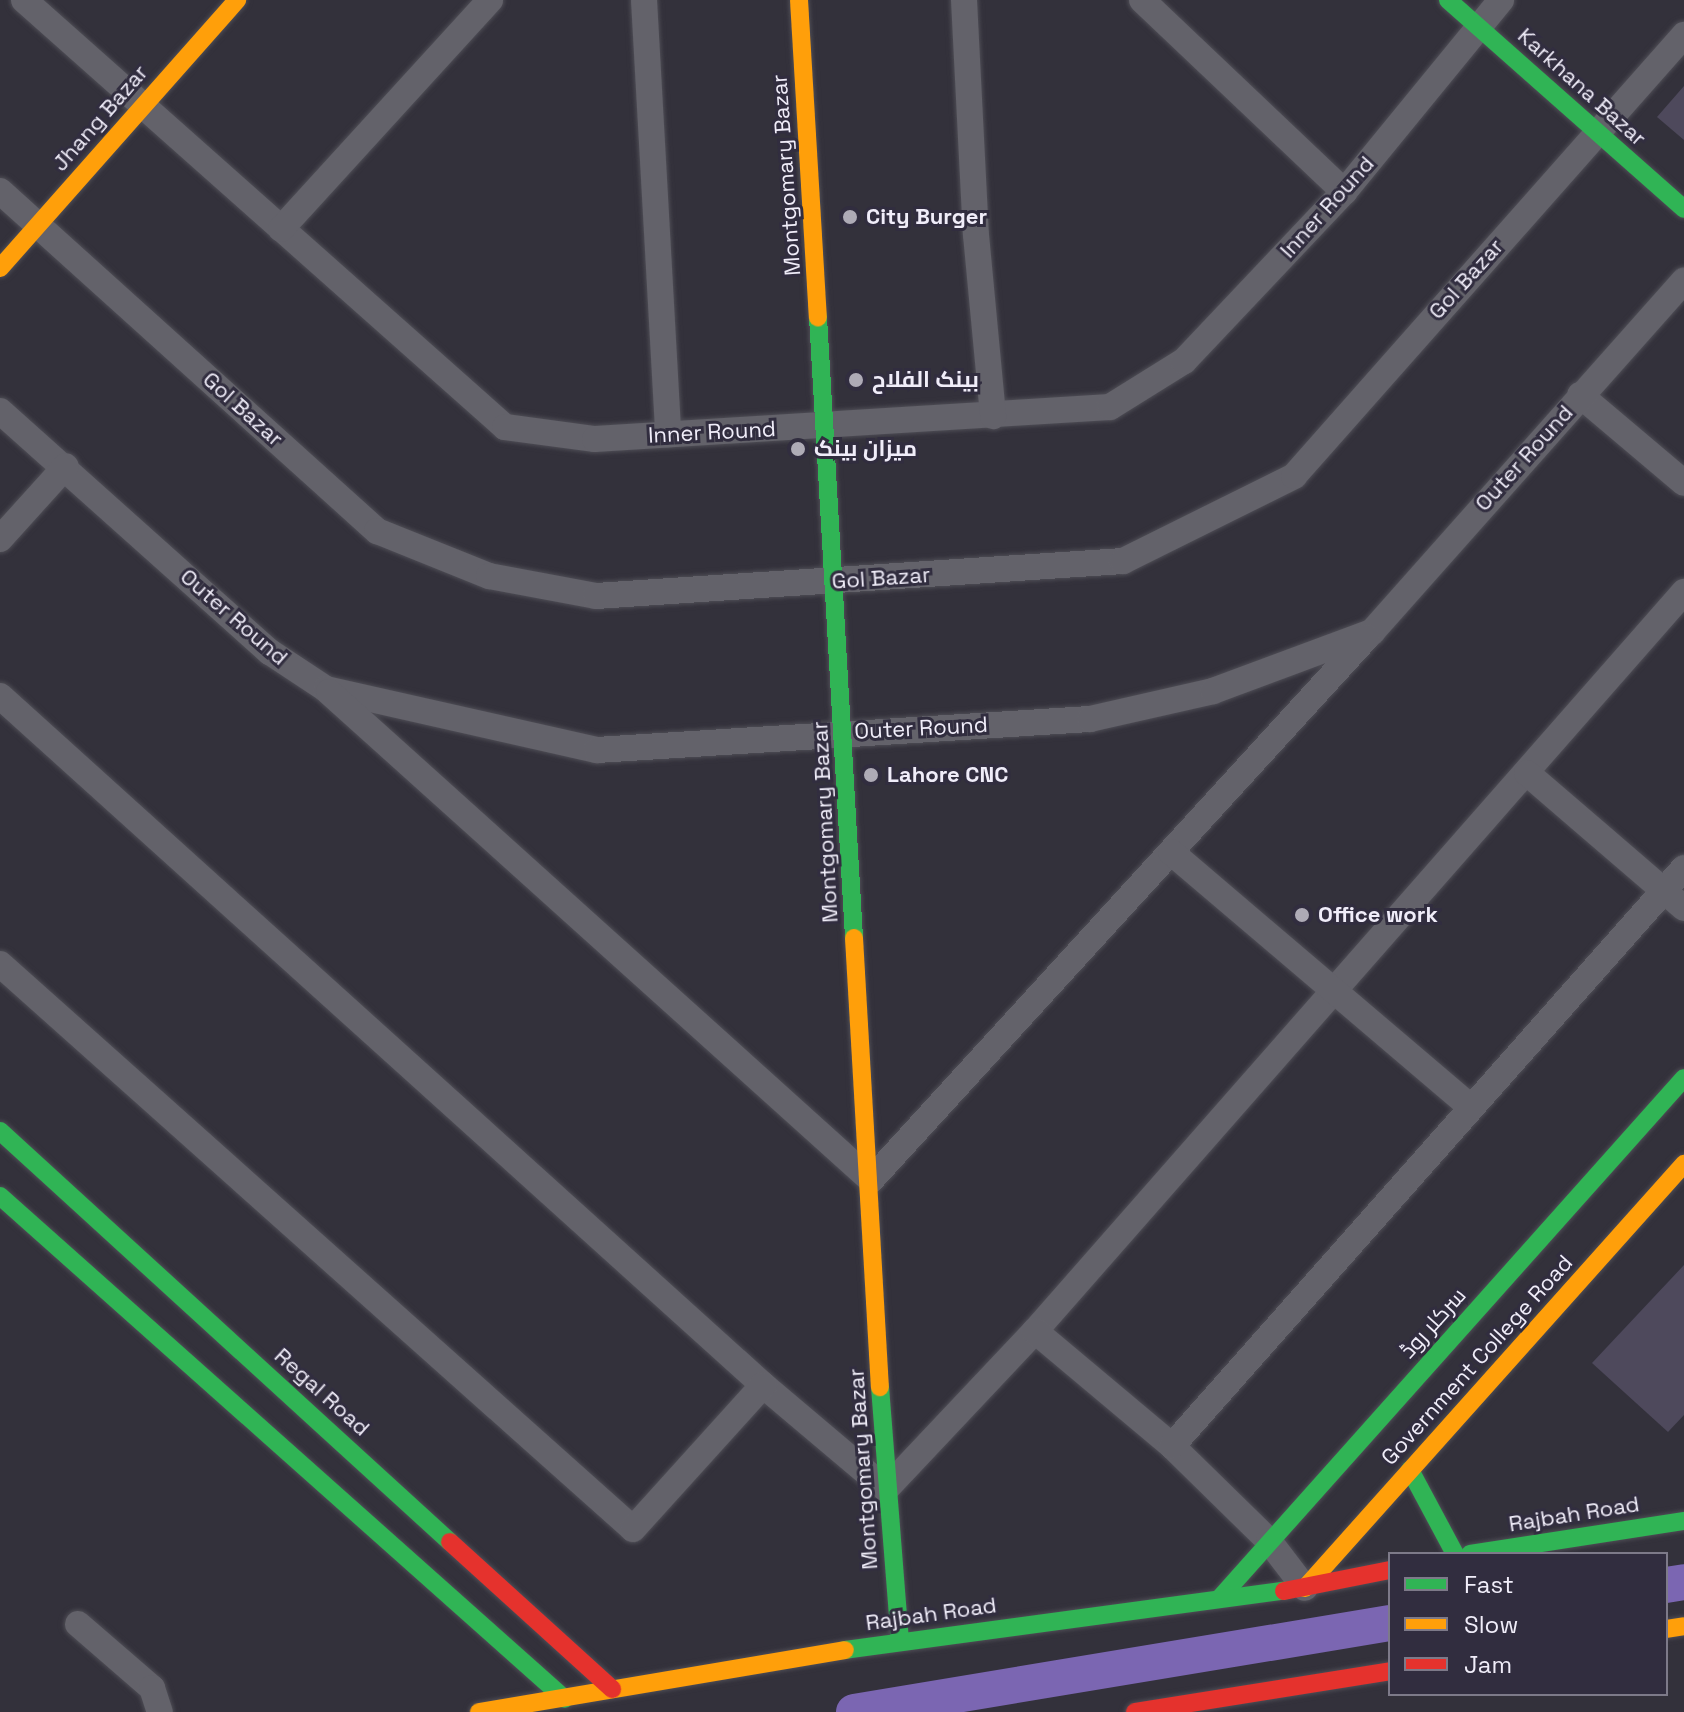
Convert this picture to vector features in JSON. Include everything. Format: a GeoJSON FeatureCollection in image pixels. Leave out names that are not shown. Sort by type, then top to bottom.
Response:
{"type":"FeatureCollection","features":[{"type":"Feature","properties":{"kind":"street","name":"Inner Round"},"geometry":{"type":"LineString","coordinates":[[24,0],[505,427],[595,439],[1110,407],[1184,361],[1344,192],[1501,0]]}},
{"type":"Feature","properties":{"kind":"street","name":"Jhang Bazar"},"geometry":{"type":"LineString","coordinates":[[0,268],[237,0]]}},
{"type":"Feature","properties":{"kind":"street"},"geometry":{"type":"LineString","coordinates":[[281,229],[490,0]]}},
{"type":"Feature","properties":{"kind":"street"},"geometry":{"type":"LineString","coordinates":[[644,0],[668,434]]}},
{"type":"Feature","properties":{"kind":"street","name":"Montgomary Bazar"},"geometry":{"type":"LineString","coordinates":[[799,0],[871,1180],[886,1489],[900,1641]]}},
{"type":"Feature","properties":{"kind":"street"},"geometry":{"type":"LineString","coordinates":[[964,0],[976,235],[993,416]]}},
{"type":"Feature","properties":{"kind":"street"},"geometry":{"type":"LineString","coordinates":[[1142,0],[1344,192]]}},
{"type":"Feature","properties":{"kind":"street","name":"Karkhana Bazar"},"geometry":{"type":"LineString","coordinates":[[1448,0],[1684,209]]}},
{"type":"Feature","properties":{"kind":"street","name":"Gol Bazar"},"geometry":{"type":"LineString","coordinates":[[0,191],[377,531],[489,576],[596,596],[1123,561],[1294,476],[1684,35]]}},
{"type":"Feature","properties":{"kind":"street","name":"Outer Round"},"geometry":{"type":"LineString","coordinates":[[0,411],[66,466],[270,652],[326,689],[597,750],[844,732],[1090,719],[1213,691],[1372,632],[1684,280]]}},
{"type":"Feature","properties":{"kind":"street"},"geometry":{"type":"LineString","coordinates":[[1580,395],[1684,483]]}},
{"type":"Feature","properties":{"kind":"street"},"geometry":{"type":"LineString","coordinates":[[0,539],[66,466]]}},
{"type":"Feature","properties":{"kind":"street"},"geometry":{"type":"LineString","coordinates":[[0,696],[763,1385],[886,1489],[1035,1331],[1684,592]]}},
{"type":"Feature","properties":{"kind":"street"},"geometry":{"type":"LineString","coordinates":[[326,689],[871,1180],[1372,632]]}},
{"type":"Feature","properties":{"kind":"street"},"geometry":{"type":"LineString","coordinates":[[1527,773],[1684,908]]}},
{"type":"Feature","properties":{"kind":"street"},"geometry":{"type":"LineString","coordinates":[[1171,852],[1471,1107]]}},
{"type":"Feature","properties":{"kind":"street"},"geometry":{"type":"LineString","coordinates":[[1172,1446],[1684,868]]}},
{"type":"Feature","properties":{"kind":"street"},"geometry":{"type":"LineString","coordinates":[[0,964],[633,1529],[763,1385]]}},
{"type":"Feature","properties":{"kind":"street","name":"سرکلر روڈ"},"geometry":{"type":"LineString","coordinates":[[1219,1599],[1684,1078]]}},
{"type":"Feature","properties":{"kind":"street","name":"Regal Road"},"geometry":{"type":"LineString","coordinates":[[0,1131],[612,1689]]}},
{"type":"Feature","properties":{"kind":"street","name":"Government College Road"},"geometry":{"type":"LineString","coordinates":[[1305,1588],[1684,1164]]}},
{"type":"Feature","properties":{"kind":"street"},"geometry":{"type":"LineString","coordinates":[[0,1196],[565,1699]]}},
{"type":"Feature","properties":{"kind":"street"},"geometry":{"type":"LineString","coordinates":[[1035,1331],[1172,1446],[1269,1541],[1305,1588]]}},
{"type":"Feature","properties":{"kind":"street"},"geometry":{"type":"LineString","coordinates":[[1410,1470],[1454,1552]]}},
{"type":"Feature","properties":{"kind":"street","name":"Rajbah Road"},"geometry":{"type":"LineString","coordinates":[[1483,1552],[1684,1521]]}},
{"type":"Feature","properties":{"kind":"street","name":"Rajbah Road"},"geometry":{"type":"LineString","coordinates":[[479,1712],[900,1641],[1305,1588],[1388,1570]]}},
{"type":"Feature","properties":{"kind":"street"},"geometry":{"type":"LineString","coordinates":[[78,1624],[152,1688],[160,1712]]}},
{"type":"Feature","properties":{"kind":"street"},"geometry":{"type":"LineString","coordinates":[[1135,1712],[1388,1671]]}},
{"type":"Feature","properties":{"kind":"building"},"geometry":{"type":"Polygon","coordinates":[[[1684,86],[1684,140],[1657,117],[1684,86]]]}},
{"type":"Feature","properties":{"kind":"building"},"geometry":{"type":"Polygon","coordinates":[[[1684,1265],[1684,1415],[1668,1432],[1592,1363],[1684,1265]]]}},
{"type":"Feature","properties":{"kind":"waterway"},"geometry":{"type":"LineString","coordinates":[[1668,1585],[1684,1582]]}},
{"type":"Feature","properties":{"kind":"waterway"},"geometry":{"type":"LineString","coordinates":[[854,1712],[1388,1623]]}},
{"type":"Feature","properties":{"kind":"traffic: fast"},"geometry":{"type":"LineString","coordinates":[[1448,0],[1684,209]]}},
{"type":"Feature","properties":{"kind":"traffic: fast"},"geometry":{"type":"LineString","coordinates":[[818,317],[854,938]]}},
{"type":"Feature","properties":{"kind":"traffic: fast"},"geometry":{"type":"LineString","coordinates":[[1219,1599],[1684,1078]]}},
{"type":"Feature","properties":{"kind":"traffic: fast"},"geometry":{"type":"LineString","coordinates":[[0,1131],[450,1542]]}},
{"type":"Feature","properties":{"kind":"traffic: fast"},"geometry":{"type":"LineString","coordinates":[[0,1196],[565,1699]]}},
{"type":"Feature","properties":{"kind":"traffic: fast"},"geometry":{"type":"LineString","coordinates":[[880,1387],[900,1641]]}},
{"type":"Feature","properties":{"kind":"traffic: fast"},"geometry":{"type":"LineString","coordinates":[[1410,1470],[1454,1552]]}},
{"type":"Feature","properties":{"kind":"traffic: fast"},"geometry":{"type":"LineString","coordinates":[[1483,1552],[1684,1521]]}},
{"type":"Feature","properties":{"kind":"traffic: fast"},"geometry":{"type":"LineString","coordinates":[[845,1650],[1284,1591]]}},
{"type":"Feature","properties":{"kind":"traffic: slow"},"geometry":{"type":"LineString","coordinates":[[0,268],[237,0]]}},
{"type":"Feature","properties":{"kind":"traffic: slow"},"geometry":{"type":"LineString","coordinates":[[799,0],[818,317]]}},
{"type":"Feature","properties":{"kind":"traffic: slow"},"geometry":{"type":"LineString","coordinates":[[854,938],[880,1387]]}},
{"type":"Feature","properties":{"kind":"traffic: slow"},"geometry":{"type":"LineString","coordinates":[[1305,1588],[1684,1164]]}},
{"type":"Feature","properties":{"kind":"traffic: slow"},"geometry":{"type":"LineString","coordinates":[[1668,1629],[1684,1626]]}},
{"type":"Feature","properties":{"kind":"traffic: slow"},"geometry":{"type":"LineString","coordinates":[[479,1712],[845,1650]]}},
{"type":"Feature","properties":{"kind":"traffic: jam"},"geometry":{"type":"LineString","coordinates":[[450,1542],[612,1689]]}},
{"type":"Feature","properties":{"kind":"traffic: jam"},"geometry":{"type":"LineString","coordinates":[[1284,1591],[1388,1570]]}},
{"type":"Feature","properties":{"kind":"traffic: jam"},"geometry":{"type":"LineString","coordinates":[[1135,1712],[1388,1671]]}},
{"type":"Feature","properties":{"kind":"place","name":"City Burger"},"geometry":{"type":"Point","coordinates":[850,217]}},
{"type":"Feature","properties":{"kind":"place","name":"بینک الفلاح"},"geometry":{"type":"Point","coordinates":[856,380]}},
{"type":"Feature","properties":{"kind":"place","name":"میزان بینک"},"geometry":{"type":"Point","coordinates":[798,449]}},
{"type":"Feature","properties":{"kind":"place","name":"Lahore CNC"},"geometry":{"type":"Point","coordinates":[871,775]}},
{"type":"Feature","properties":{"kind":"place","name":"Office work"},"geometry":{"type":"Point","coordinates":[1302,915]}}]}
